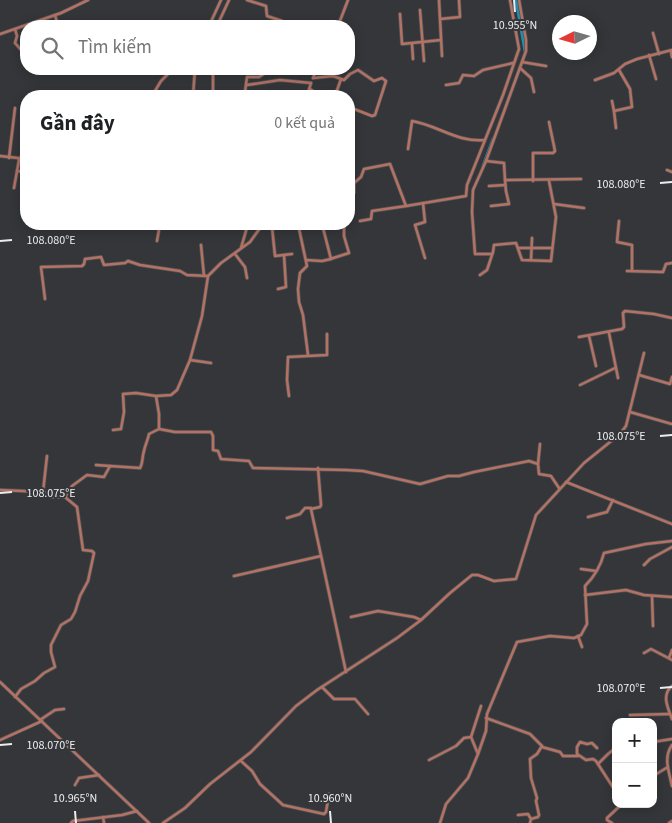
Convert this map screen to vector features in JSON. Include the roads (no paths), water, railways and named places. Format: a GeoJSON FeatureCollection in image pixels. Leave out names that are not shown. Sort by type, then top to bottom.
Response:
{"type":"FeatureCollection","features":[{"type":"Feature","properties":{"kind":"street"},"geometry":{"type":"LineString","coordinates":[[41,20],[88,0]]}},
{"type":"Feature","properties":{"kind":"street"},"geometry":{"type":"LineString","coordinates":[[212,20],[221,0]]}},
{"type":"Feature","properties":{"kind":"street"},"geometry":{"type":"LineString","coordinates":[[220,20],[229,0]]}},
{"type":"Feature","properties":{"kind":"street"},"geometry":{"type":"LineString","coordinates":[[247,0],[266,6],[267,16],[279,20]]}},
{"type":"Feature","properties":{"kind":"street"},"geometry":{"type":"LineString","coordinates":[[340,20],[348,0]]}},
{"type":"Feature","properties":{"kind":"street"},"geometry":{"type":"LineString","coordinates":[[439,0],[442,56]]}},
{"type":"Feature","properties":{"kind":"street"},"geometry":{"type":"LineString","coordinates":[[440,19],[460,17],[459,0]]}},
{"type":"Feature","properties":{"kind":"street"},"geometry":{"type":"LineString","coordinates":[[360,221],[371,219],[372,211],[466,196],[467,186],[519,46],[510,0]]}},
{"type":"Feature","properties":{"kind":"street"},"geometry":{"type":"LineString","coordinates":[[492,254],[475,254],[472,222],[473,190],[486,161],[522,62],[526,45],[519,0]]}},
{"type":"Feature","properties":{"kind":"street"},"geometry":{"type":"LineString","coordinates":[[420,10],[424,60]]}},
{"type":"Feature","properties":{"kind":"street"},"geometry":{"type":"LineString","coordinates":[[400,14],[402,44],[441,40]]}},
{"type":"Feature","properties":{"kind":"street"},"geometry":{"type":"LineString","coordinates":[[55,15],[56,20]]}},
{"type":"Feature","properties":{"kind":"street"},"geometry":{"type":"LineString","coordinates":[[0,34],[20,27]]}},
{"type":"Feature","properties":{"kind":"street"},"geometry":{"type":"LineString","coordinates":[[15,29],[15,43],[20,49]]}},
{"type":"Feature","properties":{"kind":"street"},"geometry":{"type":"LineString","coordinates":[[654,33],[659,54]]}},
{"type":"Feature","properties":{"kind":"street"},"geometry":{"type":"LineString","coordinates":[[412,43],[413,60]]}},
{"type":"Feature","properties":{"kind":"street"},"geometry":{"type":"LineString","coordinates":[[595,80],[608,76],[637,58],[671,50],[672,57]]}},
{"type":"Feature","properties":{"kind":"street"},"geometry":{"type":"LineString","coordinates":[[649,56],[656,79]]}},
{"type":"Feature","properties":{"kind":"street"},"geometry":{"type":"LineString","coordinates":[[446,85],[459,83],[463,76],[474,76],[484,70],[511,65],[514,62]]}},
{"type":"Feature","properties":{"kind":"street"},"geometry":{"type":"LineString","coordinates":[[522,62],[546,66]]}},
{"type":"Feature","properties":{"kind":"street"},"geometry":{"type":"LineString","coordinates":[[520,68],[531,78],[534,92]]}},
{"type":"Feature","properties":{"kind":"street"},"geometry":{"type":"LineString","coordinates":[[355,72],[358,70],[374,82],[382,78],[386,81],[375,115],[372,116],[355,109]]}},
{"type":"Feature","properties":{"kind":"street"},"geometry":{"type":"LineString","coordinates":[[614,111],[632,108],[630,89],[619,70]]}},
{"type":"Feature","properties":{"kind":"street"},"geometry":{"type":"LineString","coordinates":[[156,90],[167,75]]}},
{"type":"Feature","properties":{"kind":"street"},"geometry":{"type":"LineString","coordinates":[[193,90],[195,75]]}},
{"type":"Feature","properties":{"kind":"street"},"geometry":{"type":"LineString","coordinates":[[213,75],[213,90]]}},
{"type":"Feature","properties":{"kind":"street"},"geometry":{"type":"LineString","coordinates":[[246,90],[247,77],[261,75]]}},
{"type":"Feature","properties":{"kind":"street"},"geometry":{"type":"LineString","coordinates":[[310,90],[314,75]]}},
{"type":"Feature","properties":{"kind":"street"},"geometry":{"type":"LineString","coordinates":[[313,78],[333,76],[346,79],[349,75]]}},
{"type":"Feature","properties":{"kind":"street"},"geometry":{"type":"LineString","coordinates":[[336,90],[341,79]]}},
{"type":"Feature","properties":{"kind":"street"},"geometry":{"type":"LineString","coordinates":[[247,85],[280,80],[311,83]]}},
{"type":"Feature","properties":{"kind":"street"},"geometry":{"type":"LineString","coordinates":[[612,101],[616,128]]}},
{"type":"Feature","properties":{"kind":"street"},"geometry":{"type":"LineString","coordinates":[[9,158],[15,108]]}},
{"type":"Feature","properties":{"kind":"street"},"geometry":{"type":"LineString","coordinates":[[408,149],[412,121],[462,138],[485,140]]}},
{"type":"Feature","properties":{"kind":"street"},"geometry":{"type":"LineString","coordinates":[[533,181],[533,153],[553,153],[555,151],[548,122]]}},
{"type":"Feature","properties":{"kind":"street"},"geometry":{"type":"LineString","coordinates":[[0,156],[19,159],[14,188]]}},
{"type":"Feature","properties":{"kind":"street"},"geometry":{"type":"LineString","coordinates":[[486,161],[504,163],[505,185],[510,204],[491,206]]}},
{"type":"Feature","properties":{"kind":"street"},"geometry":{"type":"LineString","coordinates":[[355,182],[362,177],[364,169],[390,164],[406,206]]}},
{"type":"Feature","properties":{"kind":"street"},"geometry":{"type":"LineString","coordinates":[[667,170],[672,172]]}},
{"type":"Feature","properties":{"kind":"street"},"geometry":{"type":"LineString","coordinates":[[505,180],[549,181],[581,179]]}},
{"type":"Feature","properties":{"kind":"street"},"geometry":{"type":"LineString","coordinates":[[480,275],[487,270],[494,245],[514,242],[517,243],[521,260],[551,261],[556,217],[549,181]]}},
{"type":"Feature","properties":{"kind":"street"},"geometry":{"type":"LineString","coordinates":[[489,186],[505,185]]}},
{"type":"Feature","properties":{"kind":"street"},"geometry":{"type":"LineString","coordinates":[[423,203],[425,222],[415,225],[425,258]]}},
{"type":"Feature","properties":{"kind":"street"},"geometry":{"type":"LineString","coordinates":[[554,204],[584,208]]}},
{"type":"Feature","properties":{"kind":"street"},"geometry":{"type":"LineString","coordinates":[[619,221],[617,242],[632,245],[632,270]]}},
{"type":"Feature","properties":{"kind":"street"},"geometry":{"type":"LineString","coordinates":[[157,240],[159,230]]}},
{"type":"Feature","properties":{"kind":"street"},"geometry":{"type":"LineString","coordinates":[[241,250],[246,230]]}},
{"type":"Feature","properties":{"kind":"street"},"geometry":{"type":"LineString","coordinates":[[113,430],[121,429],[124,412],[123,394],[136,393],[156,396],[176,393],[190,360],[202,316],[208,276],[221,263],[241,250],[259,230]]}},
{"type":"Feature","properties":{"kind":"street"},"geometry":{"type":"LineString","coordinates":[[272,230],[274,255],[292,254]]}},
{"type":"Feature","properties":{"kind":"street"},"geometry":{"type":"LineString","coordinates":[[299,230],[307,268],[300,272],[298,289],[305,325],[308,355]]}},
{"type":"Feature","properties":{"kind":"street"},"geometry":{"type":"LineString","coordinates":[[323,230],[330,259]]}},
{"type":"Feature","properties":{"kind":"street"},"geometry":{"type":"LineString","coordinates":[[306,260],[322,261],[349,253],[344,230]]}},
{"type":"Feature","properties":{"kind":"street"},"geometry":{"type":"LineString","coordinates":[[531,260],[532,238]]}},
{"type":"Feature","properties":{"kind":"street"},"geometry":{"type":"LineString","coordinates":[[201,245],[204,276]]}},
{"type":"Feature","properties":{"kind":"street"},"geometry":{"type":"LineString","coordinates":[[518,248],[552,248]]}},
{"type":"Feature","properties":{"kind":"street"},"geometry":{"type":"LineString","coordinates":[[235,254],[245,267],[247,278]]}},
{"type":"Feature","properties":{"kind":"street"},"geometry":{"type":"LineString","coordinates":[[278,288],[286,287],[284,255]]}},
{"type":"Feature","properties":{"kind":"street"},"geometry":{"type":"LineString","coordinates":[[44,299],[41,267],[82,266],[85,258],[90,257],[101,256],[106,266],[128,261],[140,265],[180,271],[187,275],[208,276]]}},
{"type":"Feature","properties":{"kind":"street"},"geometry":{"type":"LineString","coordinates":[[627,271],[664,271],[666,264],[672,263]]}},
{"type":"Feature","properties":{"kind":"street"},"geometry":{"type":"LineString","coordinates":[[579,337],[622,329],[624,327],[623,313],[625,311],[672,318]]}},
{"type":"Feature","properties":{"kind":"street"},"geometry":{"type":"LineString","coordinates":[[608,333],[618,378]]}},
{"type":"Feature","properties":{"kind":"street"},"geometry":{"type":"LineString","coordinates":[[290,396],[287,380],[288,357],[328,355],[327,334]]}},
{"type":"Feature","properties":{"kind":"street"},"geometry":{"type":"LineString","coordinates":[[589,336],[596,366]]}},
{"type":"Feature","properties":{"kind":"street"},"geometry":{"type":"LineString","coordinates":[[163,823],[185,808],[210,784],[241,761],[296,706],[397,638],[421,620],[450,592],[472,575],[478,575],[494,581],[516,579],[536,515],[584,463],[620,434],[626,426],[644,353]]}},
{"type":"Feature","properties":{"kind":"street"},"geometry":{"type":"LineString","coordinates":[[190,360],[211,363]]}},
{"type":"Feature","properties":{"kind":"street"},"geometry":{"type":"LineString","coordinates":[[580,385],[615,368]]}},
{"type":"Feature","properties":{"kind":"street"},"geometry":{"type":"LineString","coordinates":[[639,376],[670,384],[672,377]]}},
{"type":"Feature","properties":{"kind":"street"},"geometry":{"type":"LineString","coordinates":[[156,396],[160,429]]}},
{"type":"Feature","properties":{"kind":"street"},"geometry":{"type":"LineString","coordinates":[[630,412],[672,424]]}},
{"type":"Feature","properties":{"kind":"street"},"geometry":{"type":"LineString","coordinates":[[96,465],[141,468],[149,434],[160,429],[174,432],[211,432],[213,436],[213,450],[219,453],[221,459],[249,460],[253,468],[274,470],[318,468],[363,471],[420,484],[448,476],[462,476],[519,462],[529,461],[538,464]]}},
{"type":"Feature","properties":{"kind":"street"},"geometry":{"type":"LineString","coordinates":[[540,444],[538,474],[551,476],[560,488]]}},
{"type":"Feature","properties":{"kind":"street"},"geometry":{"type":"LineString","coordinates":[[43,492],[48,456]]}},
{"type":"Feature","properties":{"kind":"street"},"geometry":{"type":"LineString","coordinates":[[65,497],[72,486],[88,475],[104,477],[110,466]]}},
{"type":"Feature","properties":{"kind":"street"},"geometry":{"type":"LineString","coordinates":[[287,518],[300,514],[305,508],[319,508],[321,505],[318,468]]}},
{"type":"Feature","properties":{"kind":"street"},"geometry":{"type":"LineString","coordinates":[[566,482],[672,524]]}},
{"type":"Feature","properties":{"kind":"street"},"geometry":{"type":"LineString","coordinates":[[0,490],[46,492],[51,497],[65,497],[77,507],[83,550],[94,552],[90,574],[74,616],[61,625],[51,645],[55,668],[44,672],[35,681],[21,689],[15,697]]}},
{"type":"Feature","properties":{"kind":"street"},"geometry":{"type":"LineString","coordinates":[[588,517],[607,512],[613,500]]}},
{"type":"Feature","properties":{"kind":"street"},"geometry":{"type":"LineString","coordinates":[[311,508],[346,672]]}},
{"type":"Feature","properties":{"kind":"street"},"geometry":{"type":"LineString","coordinates":[[440,823],[446,804],[468,778],[486,731],[486,718],[507,664],[518,642],[550,636],[568,638],[578,636],[584,631],[587,624],[585,586],[596,571],[605,553],[646,544],[672,542]]}},
{"type":"Feature","properties":{"kind":"street"},"geometry":{"type":"LineString","coordinates":[[644,565],[650,559],[672,547]]}},
{"type":"Feature","properties":{"kind":"street"},"geometry":{"type":"LineString","coordinates":[[234,576],[321,556]]}},
{"type":"Feature","properties":{"kind":"street"},"geometry":{"type":"LineString","coordinates":[[581,569],[596,571]]}},
{"type":"Feature","properties":{"kind":"street"},"geometry":{"type":"LineString","coordinates":[[585,595],[626,590],[644,596],[672,598]]}},
{"type":"Feature","properties":{"kind":"street"},"geometry":{"type":"LineString","coordinates":[[652,596],[653,626]]}},
{"type":"Feature","properties":{"kind":"street"},"geometry":{"type":"LineString","coordinates":[[350,617],[375,611],[414,616],[421,620]]}},
{"type":"Feature","properties":{"kind":"street"},"geometry":{"type":"LineString","coordinates":[[578,636],[582,647]]}},
{"type":"Feature","properties":{"kind":"street"},"geometry":{"type":"LineString","coordinates":[[644,653],[651,649],[671,659],[672,650]]}},
{"type":"Feature","properties":{"kind":"street"},"geometry":{"type":"LineString","coordinates":[[0,682],[149,823]]}},
{"type":"Feature","properties":{"kind":"street"},"geometry":{"type":"LineString","coordinates":[[672,686],[666,692],[672,719]]}},
{"type":"Feature","properties":{"kind":"street"},"geometry":{"type":"LineString","coordinates":[[322,687],[333,698],[352,698],[368,714]]}},
{"type":"Feature","properties":{"kind":"street"},"geometry":{"type":"LineString","coordinates":[[478,754],[471,737],[481,706]]}},
{"type":"Feature","properties":{"kind":"street"},"geometry":{"type":"LineString","coordinates":[[0,740],[41,720],[55,710],[64,709]]}},
{"type":"Feature","properties":{"kind":"street"},"geometry":{"type":"LineString","coordinates":[[630,715],[670,714]]}},
{"type":"Feature","properties":{"kind":"street"},"geometry":{"type":"LineString","coordinates":[[486,718],[530,734],[542,747],[560,752],[563,756],[578,756],[586,760],[593,759],[612,786]]}},
{"type":"Feature","properties":{"kind":"street"},"geometry":{"type":"LineString","coordinates":[[429,760],[456,746],[464,738],[471,737]]}},
{"type":"Feature","properties":{"kind":"street"},"geometry":{"type":"LineString","coordinates":[[657,741],[672,739]]}},
{"type":"Feature","properties":{"kind":"street"},"geometry":{"type":"LineString","coordinates":[[578,756],[576,749],[580,742],[593,743],[597,748]]}},
{"type":"Feature","properties":{"kind":"street"},"geometry":{"type":"LineString","coordinates":[[672,745],[667,755],[672,786]]}},
{"type":"Feature","properties":{"kind":"street"},"geometry":{"type":"LineString","coordinates":[[531,819],[539,814],[537,798],[531,778],[530,760],[542,747]]}},
{"type":"Feature","properties":{"kind":"street"},"geometry":{"type":"LineString","coordinates":[[598,764],[612,751]]}},
{"type":"Feature","properties":{"kind":"street"},"geometry":{"type":"LineString","coordinates":[[241,761],[252,771],[268,793],[285,806],[324,814],[329,794]]}},
{"type":"Feature","properties":{"kind":"street"},"geometry":{"type":"LineString","coordinates":[[657,774],[668,767]]}},
{"type":"Feature","properties":{"kind":"street"},"geometry":{"type":"LineString","coordinates":[[75,785],[79,778],[99,775]]}},
{"type":"Feature","properties":{"kind":"street"},"geometry":{"type":"LineString","coordinates":[[612,823],[607,818],[618,808]]}},
{"type":"Feature","properties":{"kind":"street"},"geometry":{"type":"LineString","coordinates":[[71,823],[73,821],[103,818],[137,811]]}},
{"type":"Feature","properties":{"kind":"street"},"geometry":{"type":"LineString","coordinates":[[518,815],[528,814],[531,819],[530,823]]}},
{"type":"Feature","properties":{"kind":"street"},"geometry":{"type":"LineString","coordinates":[[103,818],[104,823]]}},
{"type":"Feature","properties":{"kind":"waterway"},"geometry":{"type":"LineString","coordinates":[[516,0],[525,51]]}},
{"type":"Feature","properties":{"kind":"waterway"},"geometry":{"type":"LineString","coordinates":[[483,166],[493,139]]}}]}
